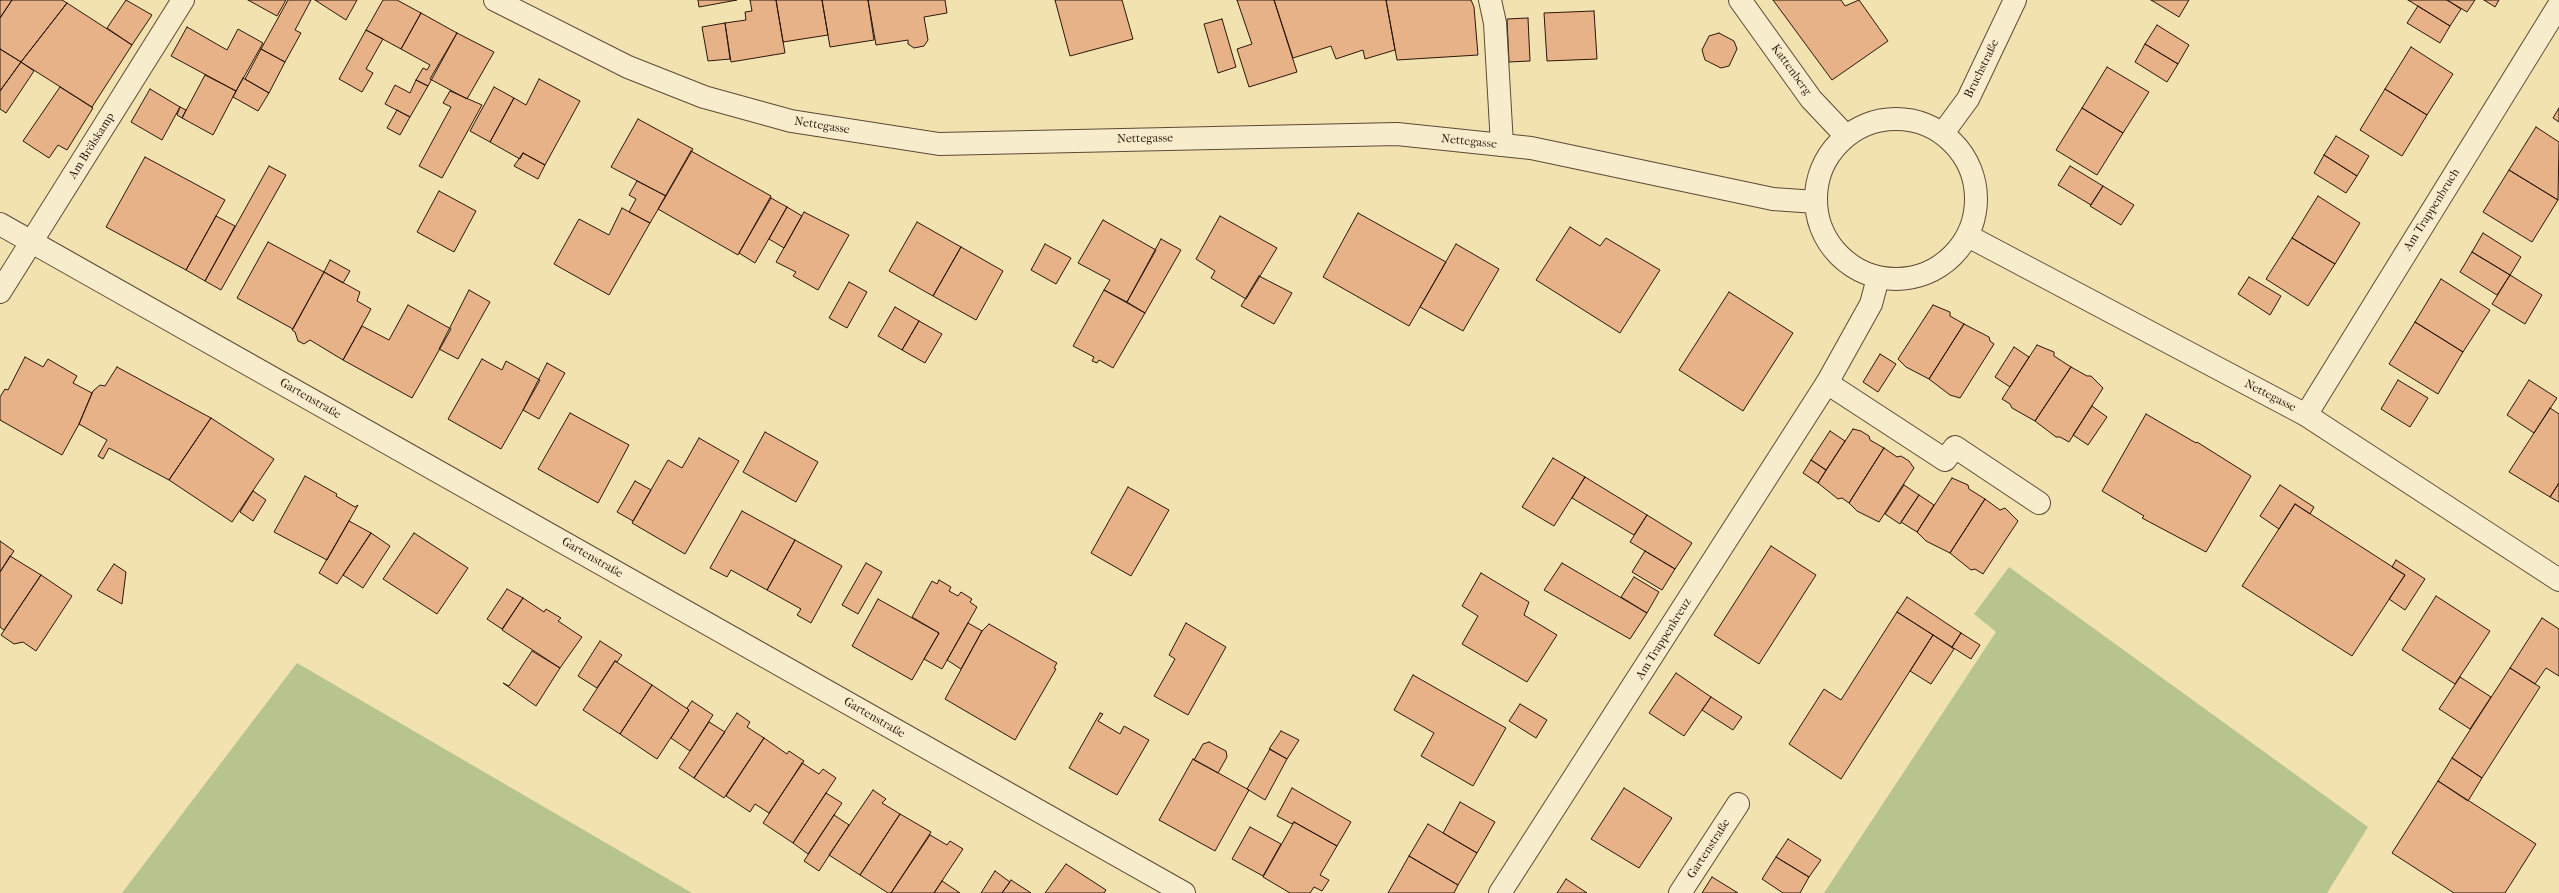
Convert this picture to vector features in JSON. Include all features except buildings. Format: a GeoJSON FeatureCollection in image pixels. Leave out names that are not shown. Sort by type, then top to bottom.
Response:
{"type":"FeatureCollection","features":[{"type":"Feature","properties":{"kind":"street","name":"Am Brölskamp"},"geometry":{"type":"LineString","coordinates":[[0,292],[184,0]]}},
{"type":"Feature","properties":{"kind":"street","name":"Nettegasse"},"geometry":{"type":"LineString","coordinates":[[495,0],[628,67],[704,98],[790,121],[939,144],[1397,134],[1530,148],[1773,199],[1816,202]]}},
{"type":"Feature","properties":{"kind":"street"},"geometry":{"type":"LineString","coordinates":[[1490,0],[1495,23],[1502,145]]}},
{"type":"Feature","properties":{"kind":"street","name":"Kattenberg"},"geometry":{"type":"LineString","coordinates":[[1740,0],[1811,99],[1846,136]]}},
{"type":"Feature","properties":{"kind":"street","name":"Bruchstraße"},"geometry":{"type":"LineString","coordinates":[[1943,133],[1968,99],[2015,0]]}},
{"type":"Feature","properties":{"kind":"street","name":"Am Trappenbruch"},"geometry":{"type":"LineString","coordinates":[[2306,415],[2559,5]]}},
{"type":"Feature","properties":{"kind":"street"},"geometry":{"type":"LineString","coordinates":[[1894,119],[1919,122],[1943,133],[1959,149],[1971,169],[1977,191],[1976,214],[1968,236],[1952,258],[1930,272],[1905,279],[1878,278],[1858,270],[1841,258],[1828,242],[1820,222],[1816,202],[1819,177],[1829,154],[1846,136],[1869,123],[1894,119]]}},
{"type":"Feature","properties":{"kind":"street","name":"Gartenstraße"},"geometry":{"type":"LineString","coordinates":[[0,224],[1184,893]]}},
{"type":"Feature","properties":{"kind":"street","name":"Nettegasse"},"geometry":{"type":"LineString","coordinates":[[1968,236],[2306,415],[2559,580]]}},
{"type":"Feature","properties":{"kind":"street","name":"Am Trappenkreuz"},"geometry":{"type":"LineString","coordinates":[[1500,893],[1827,383],[1871,304],[1878,278]]}},
{"type":"Feature","properties":{"kind":"street"},"geometry":{"type":"LineString","coordinates":[[1827,383],[1945,460],[1955,447],[2039,503]]}},
{"type":"Feature","properties":{"kind":"street","name":"Gartenstraße"},"geometry":{"type":"LineString","coordinates":[[1680,893],[1738,804]]}},
{"type":"Feature","properties":{"kind":"green space"},"geometry":{"type":"Polygon","coordinates":[[[2009,567],[2368,827],[2327,893],[1824,893],[1996,632],[1974,614],[2009,567]]]}},
{"type":"Feature","properties":{"kind":"green space"},"geometry":{"type":"Polygon","coordinates":[[[297,663],[692,893],[122,893],[297,663]]]}}]}
